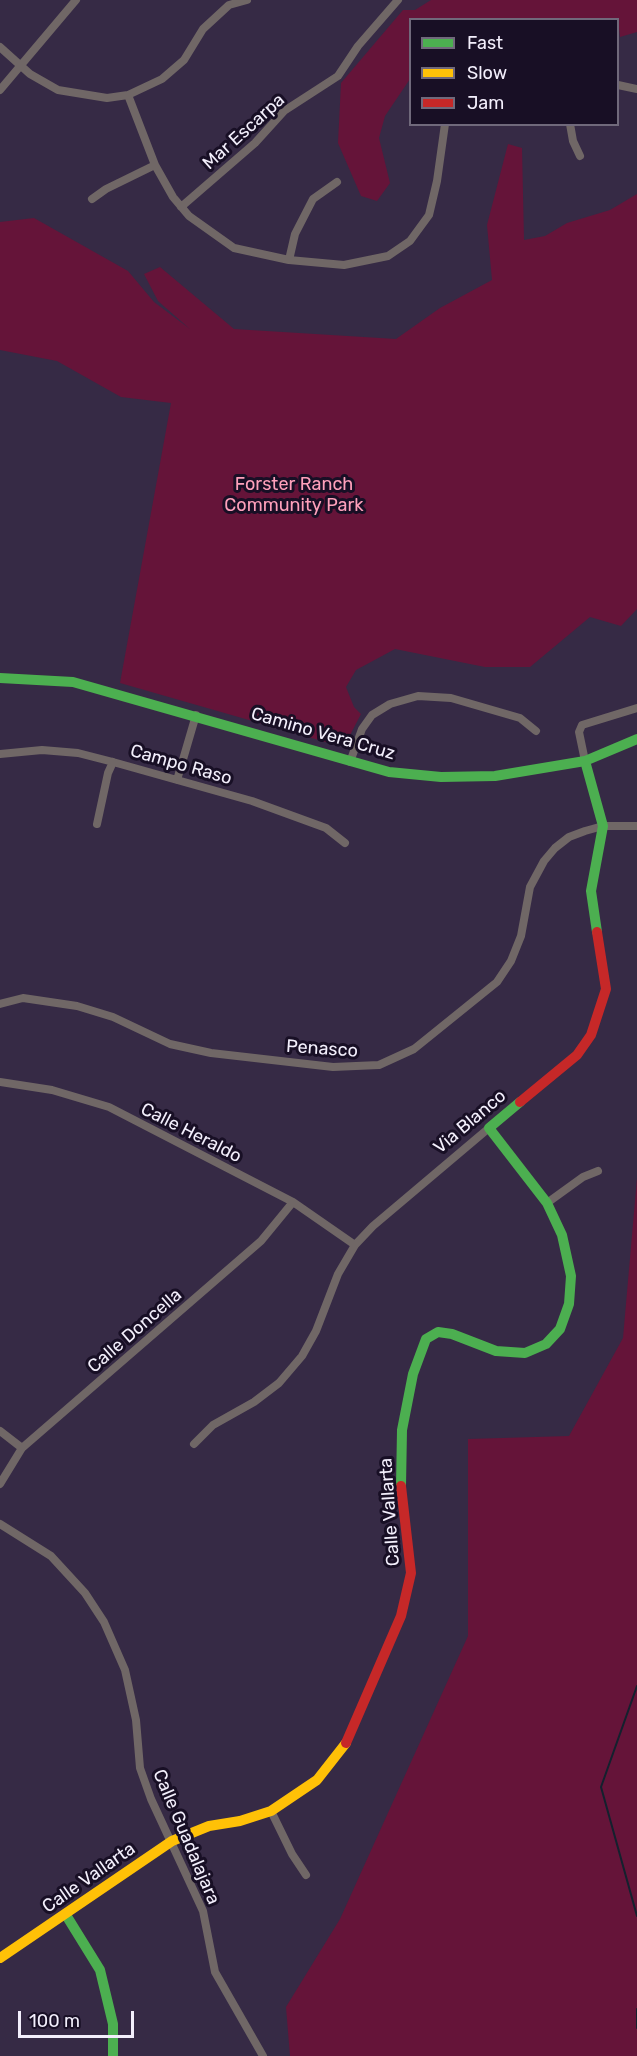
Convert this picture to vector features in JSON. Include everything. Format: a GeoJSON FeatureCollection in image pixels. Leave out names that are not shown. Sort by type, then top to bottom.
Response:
{"type":"FeatureCollection","features":[{"type":"Feature","properties":{"kind":"street"},"geometry":{"type":"LineString","coordinates":[[0,90],[76,0]]}},
{"type":"Feature","properties":{"kind":"street"},"geometry":{"type":"LineString","coordinates":[[0,47],[21,66],[58,90],[107,98],[128,95],[162,79],[184,60],[203,29],[229,5],[247,0]]}},
{"type":"Feature","properties":{"kind":"street","name":"Mar Escarpa"},"geometry":{"type":"LineString","coordinates":[[181,207],[255,143],[284,111],[338,76],[358,46],[398,0]]}},
{"type":"Feature","properties":{"kind":"street"},"geometry":{"type":"LineString","coordinates":[[619,85],[637,88]]}},
{"type":"Feature","properties":{"kind":"street"},"geometry":{"type":"LineString","coordinates":[[128,95],[155,165],[181,207],[201,227],[234,248],[290,260],[344,265],[387,256],[410,241],[429,215],[437,182],[445,126]]}},
{"type":"Feature","properties":{"kind":"street"},"geometry":{"type":"LineString","coordinates":[[570,126],[573,141],[580,156]]}},
{"type":"Feature","properties":{"kind":"street"},"geometry":{"type":"LineString","coordinates":[[92,199],[106,189],[155,165]]}},
{"type":"Feature","properties":{"kind":"street"},"geometry":{"type":"LineString","coordinates":[[290,260],[295,234],[314,199],[338,182]]}},
{"type":"Feature","properties":{"kind":"street","name":"Camino Vera Cruz"},"geometry":{"type":"LineString","coordinates":[[0,678],[73,682],[196,715],[389,772],[441,777],[495,776],[585,760],[637,740]]}},
{"type":"Feature","properties":{"kind":"street"},"geometry":{"type":"LineString","coordinates":[[350,762],[362,729],[372,715],[390,704],[418,696],[451,699],[520,718],[536,731]]}},
{"type":"Feature","properties":{"kind":"street"},"geometry":{"type":"LineString","coordinates":[[585,760],[579,732],[582,725],[637,708]]}},
{"type":"Feature","properties":{"kind":"street"},"geometry":{"type":"LineString","coordinates":[[177,780],[196,715]]}},
{"type":"Feature","properties":{"kind":"street","name":"Campo Raso"},"geometry":{"type":"LineString","coordinates":[[0,754],[42,750],[78,753],[113,762],[252,801],[326,828],[345,843]]}},
{"type":"Feature","properties":{"kind":"street","name":"Via Blanco"},"geometry":{"type":"LineString","coordinates":[[194,1444],[213,1425],[254,1402],[279,1383],[302,1356],[316,1331],[338,1274],[355,1245],[372,1226],[577,1055],[591,1035],[606,989],[591,891],[603,826],[585,760]]}},
{"type":"Feature","properties":{"kind":"street"},"geometry":{"type":"LineString","coordinates":[[97,824],[108,773],[113,762]]}},
{"type":"Feature","properties":{"kind":"street","name":"Penasco"},"geometry":{"type":"LineString","coordinates":[[0,1004],[23,998],[77,1006],[113,1017],[170,1044],[211,1053],[333,1067],[379,1065],[414,1049],[497,982],[511,961],[521,936],[530,887],[544,861],[569,837],[603,826],[637,826]]}},
{"type":"Feature","properties":{"kind":"street","name":"Calle Heraldo"},"geometry":{"type":"LineString","coordinates":[[0,1082],[52,1090],[109,1107],[293,1202],[355,1245]]}},
{"type":"Feature","properties":{"kind":"street","name":"Calle Vallarta"},"geometry":{"type":"LineString","coordinates":[[0,1958],[66,1915],[172,1840],[209,1826],[240,1821],[271,1811],[317,1780],[344,1747],[401,1616],[411,1573],[400,1485],[402,1430],[413,1374],[426,1339],[438,1332],[452,1334],[496,1351],[525,1353],[546,1344],[560,1329],[569,1304],[571,1276],[562,1235],[547,1203],[489,1128]]}},
{"type":"Feature","properties":{"kind":"street"},"geometry":{"type":"LineString","coordinates":[[547,1203],[583,1177],[598,1171]]}},
{"type":"Feature","properties":{"kind":"street","name":"Calle Doncella"},"geometry":{"type":"LineString","coordinates":[[0,1484],[22,1448],[261,1241],[293,1202]]}},
{"type":"Feature","properties":{"kind":"street"},"geometry":{"type":"LineString","coordinates":[[0,1431],[22,1448]]}},
{"type":"Feature","properties":{"kind":"street","name":"Calle Guadalajara"},"geometry":{"type":"LineString","coordinates":[[0,1524],[51,1556],[85,1593],[104,1622],[125,1670],[136,1720],[140,1768],[151,1799],[203,1911],[215,1972],[263,2056]]}},
{"type":"Feature","properties":{"kind":"street"},"geometry":{"type":"LineString","coordinates":[[271,1811],[292,1854],[306,1875]]}},
{"type":"Feature","properties":{"kind":"street"},"geometry":{"type":"LineString","coordinates":[[66,1915],[100,1970],[113,2024],[113,2056]]}},
{"type":"Feature","properties":{"kind":"green space"},"geometry":{"type":"Polygon","coordinates":[[[431,0],[637,0],[637,32],[620,37],[619,18],[409,18],[409,80],[385,116],[379,138],[390,183],[377,201],[361,196],[338,143],[341,83],[403,10],[415,10],[431,0]]]}},
{"type":"Feature","properties":{"kind":"green space","name":"Forster Ranch Community Park"},"geometry":{"type":"Polygon","coordinates":[[[508,144],[522,148],[524,240],[545,236],[567,223],[610,210],[637,194],[637,609],[621,626],[590,617],[530,667],[485,667],[395,649],[356,670],[346,687],[354,707],[361,714],[348,739],[336,745],[120,683],[171,403],[121,397],[57,361],[0,350],[0,222],[34,218],[128,271],[154,302],[190,329],[158,301],[144,274],[160,267],[234,329],[396,339],[440,308],[492,280],[487,225],[508,144]]]}},
{"type":"Feature","properties":{"kind":"green space"},"geometry":{"type":"Polygon","coordinates":[[[637,1178],[637,2056],[290,2056],[286,2007],[340,1919],[468,1636],[468,1439],[569,1436],[623,1338],[637,1178]]]}},
{"type":"Feature","properties":{"kind":"waterway"},"geometry":{"type":"LineString","coordinates":[[637,1686],[601,1787],[637,1916]]}},
{"type":"Feature","properties":{"kind":"waterway"},"geometry":{"type":"LineString","coordinates":[[637,2009],[637,2028]]}},
{"type":"Feature","properties":{"kind":"traffic: fast"},"geometry":{"type":"LineString","coordinates":[[0,678],[73,682],[389,772],[441,777],[495,776],[585,761],[637,739]]}},
{"type":"Feature","properties":{"kind":"traffic: fast"},"geometry":{"type":"LineString","coordinates":[[585,761],[603,826],[591,891],[597,932]]}},
{"type":"Feature","properties":{"kind":"traffic: fast"},"geometry":{"type":"LineString","coordinates":[[401,1486],[402,1430],[413,1374],[426,1339],[438,1332],[452,1334],[496,1351],[525,1353],[546,1344],[560,1329],[569,1304],[571,1276],[562,1235],[547,1203],[489,1128],[520,1102]]}},
{"type":"Feature","properties":{"kind":"traffic: fast"},"geometry":{"type":"LineString","coordinates":[[66,1915],[100,1970],[113,2024],[113,2056]]}},
{"type":"Feature","properties":{"kind":"traffic: slow"},"geometry":{"type":"LineString","coordinates":[[0,1958],[172,1841],[209,1826],[240,1821],[271,1811],[317,1780],[346,1743]]}},
{"type":"Feature","properties":{"kind":"traffic: jam"},"geometry":{"type":"LineString","coordinates":[[520,1102],[577,1055],[591,1035],[606,989],[597,932]]}},
{"type":"Feature","properties":{"kind":"traffic: jam"},"geometry":{"type":"LineString","coordinates":[[346,1743],[401,1616],[411,1573],[401,1486]]}}]}
